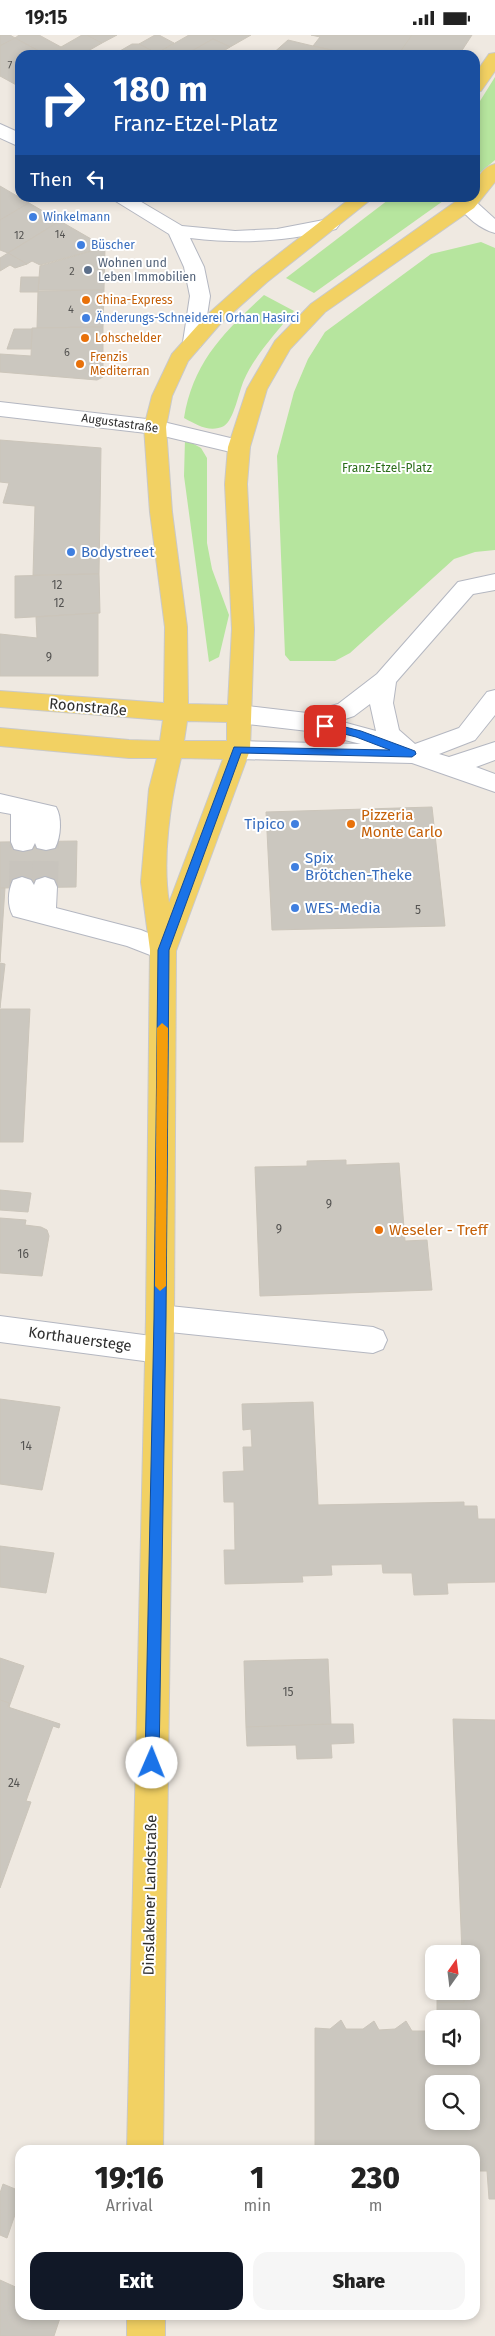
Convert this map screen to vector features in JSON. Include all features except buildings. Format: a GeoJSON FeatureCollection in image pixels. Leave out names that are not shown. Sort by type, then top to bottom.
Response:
{"type":"FeatureCollection","features":[{"type":"Feature","properties":{"kind":"main road"},"geometry":{"type":"LineString","coordinates":[[480,80],[495,57]]}},
{"type":"Feature","properties":{"kind":"main road"},"geometry":{"type":"LineString","coordinates":[[480,184],[495,170]]}},
{"type":"Feature","properties":{"kind":"main road","name":"Dinslakener Landstraße"},"geometry":{"type":"LineString","coordinates":[[145,2145],[160,1334],[163,950],[153,881],[161,789],[172,749],[176,712],[176,627],[162,512],[155,427],[162,396],[179,359],[193,342],[214,319],[260,279],[359,202]]}},
{"type":"Feature","properties":{"kind":"main road"},"geometry":{"type":"LineString","coordinates":[[0,737],[129,749],[238,750],[238,714],[244,629],[236,484],[239,447],[257,389],[282,346],[318,308],[461,202]]}},
{"type":"Feature","properties":{"kind":"main road","name":"Roonstraße"},"geometry":{"type":"LineString","coordinates":[[0,699],[176,712],[238,714]]}},
{"type":"Feature","properties":{"kind":"main road","name":"Dinslakener Landstraße"},"geometry":{"type":"LineString","coordinates":[[163,950],[238,750]]}},
{"type":"Feature","properties":{"kind":"main road"},"geometry":{"type":"LineString","coordinates":[[146,2320],[146,2336]]}},
{"type":"Feature","properties":{"kind":"street"},"geometry":{"type":"LineString","coordinates":[[0,130],[15,138]]}},
{"type":"Feature","properties":{"kind":"street"},"geometry":{"type":"LineString","coordinates":[[127,202],[177,231],[235,237],[277,235],[329,225]]}},
{"type":"Feature","properties":{"kind":"street"},"geometry":{"type":"LineString","coordinates":[[469,202],[487,223],[495,227]]}},
{"type":"Feature","properties":{"kind":"street"},"geometry":{"type":"LineString","coordinates":[[177,231],[194,267],[200,295],[193,342]]}},
{"type":"Feature","properties":{"kind":"street","name":"Augustastraße"},"geometry":{"type":"LineString","coordinates":[[0,409],[155,427],[239,447]]}},
{"type":"Feature","properties":{"kind":"street"},"geometry":{"type":"LineString","coordinates":[[308,722],[346,711],[385,680],[466,587],[495,582]]}},
{"type":"Feature","properties":{"kind":"street"},"geometry":{"type":"LineString","coordinates":[[385,680],[381,703],[388,734],[412,754]]}},
{"type":"Feature","properties":{"kind":"street"},"geometry":{"type":"LineString","coordinates":[[238,750],[412,754],[467,734],[495,698]]}},
{"type":"Feature","properties":{"kind":"street"},"geometry":{"type":"LineString","coordinates":[[238,714],[308,722],[358,734],[448,767],[492,780]]}},
{"type":"Feature","properties":{"kind":"street"},"geometry":{"type":"LineString","coordinates":[[448,767],[495,751]]}},
{"type":"Feature","properties":{"kind":"street"},"geometry":{"type":"LineString","coordinates":[[12,805],[47,813],[34,841]]}},
{"type":"Feature","properties":{"kind":"street"},"geometry":{"type":"LineString","coordinates":[[33,887],[22,909],[132,937],[163,950]]}},
{"type":"Feature","properties":{"kind":"street","name":"Korthauerstege"},"geometry":{"type":"LineString","coordinates":[[0,1329],[373,1340]]}},
{"type":"Feature","properties":{"kind":"green space"},"geometry":{"type":"Polygon","coordinates":[[[495,77],[495,160],[480,173],[480,101],[495,77]]]}},
{"type":"Feature","properties":{"kind":"green space"},"geometry":{"type":"Polygon","coordinates":[[[385,202],[442,202],[314,293],[286,278],[385,202]]]}},
{"type":"Feature","properties":{"kind":"green space","name":"Franz-Etzel-Platz"},"geometry":{"type":"Polygon","coordinates":[[[481,242],[495,248],[495,550],[475,552],[454,559],[350,653],[335,661],[290,661],[285,655],[277,456],[294,392],[308,359],[325,332],[431,254],[481,242]]]}},
{"type":"Feature","properties":{"kind":"green space"},"geometry":{"type":"Polygon","coordinates":[[[264,295],[294,311],[266,344],[254,362],[242,385],[228,423],[214,429],[184,418],[188,398],[195,380],[212,349],[223,335],[264,295]]]}},
{"type":"Feature","properties":{"kind":"green space"},"geometry":{"type":"Polygon","coordinates":[[[185,439],[201,448],[207,458],[207,543],[212,569],[229,615],[219,657],[209,662],[184,476],[185,439]]]}},
{"type":"Feature","properties":{"kind":"tunnel"},"geometry":{"type":"LineString","coordinates":[[45,887],[46,841]]}},
{"type":"Feature","properties":{"kind":"tunnel"},"geometry":{"type":"LineString","coordinates":[[22,887],[23,842]]}},
{"type":"Feature","properties":{"kind":"slow traffic"},"geometry":{"type":"LineString","coordinates":[[160,1286],[162,1028]]}},
{"type":"Feature","properties":{"kind":"place","name":"Winkelmann"},"geometry":{"type":"Point","coordinates":[33,217]}},
{"type":"Feature","properties":{"kind":"place","name":"Büscher"},"geometry":{"type":"Point","coordinates":[81,245]}},
{"type":"Feature","properties":{"kind":"place","name":"Wohnen und Leben Immobilien"},"geometry":{"type":"Point","coordinates":[88,270]}},
{"type":"Feature","properties":{"kind":"place","name":"China-Express"},"geometry":{"type":"Point","coordinates":[86,300]}},
{"type":"Feature","properties":{"kind":"place","name":"Änderungs-Schneiderei Orhan Hasirci"},"geometry":{"type":"Point","coordinates":[86,318]}},
{"type":"Feature","properties":{"kind":"place","name":"Lohschelder"},"geometry":{"type":"Point","coordinates":[85,338]}},
{"type":"Feature","properties":{"kind":"place","name":"Frenzis Mediterran"},"geometry":{"type":"Point","coordinates":[80,364]}},
{"type":"Feature","properties":{"kind":"place","name":"Bodystreet"},"geometry":{"type":"Point","coordinates":[71,552]}},
{"type":"Feature","properties":{"kind":"place","name":"Tipico"},"geometry":{"type":"Point","coordinates":[295,824]}},
{"type":"Feature","properties":{"kind":"place","name":"Pizzeria Monte Carlo"},"geometry":{"type":"Point","coordinates":[351,824]}},
{"type":"Feature","properties":{"kind":"place","name":"Spix Brötchen-Theke"},"geometry":{"type":"Point","coordinates":[295,867]}},
{"type":"Feature","properties":{"kind":"place","name":"WES-Media"},"geometry":{"type":"Point","coordinates":[295,908]}},
{"type":"Feature","properties":{"kind":"place","name":"Weseler - Treff"},"geometry":{"type":"Point","coordinates":[379,1230]}},
{"type":"Feature","properties":{"kind":"route"},"geometry":{"type":"LineString","coordinates":[[152,1763],[160,1318],[163,950],[238,750],[300,753],[412,754],[358,734],[325,726]]}}]}
